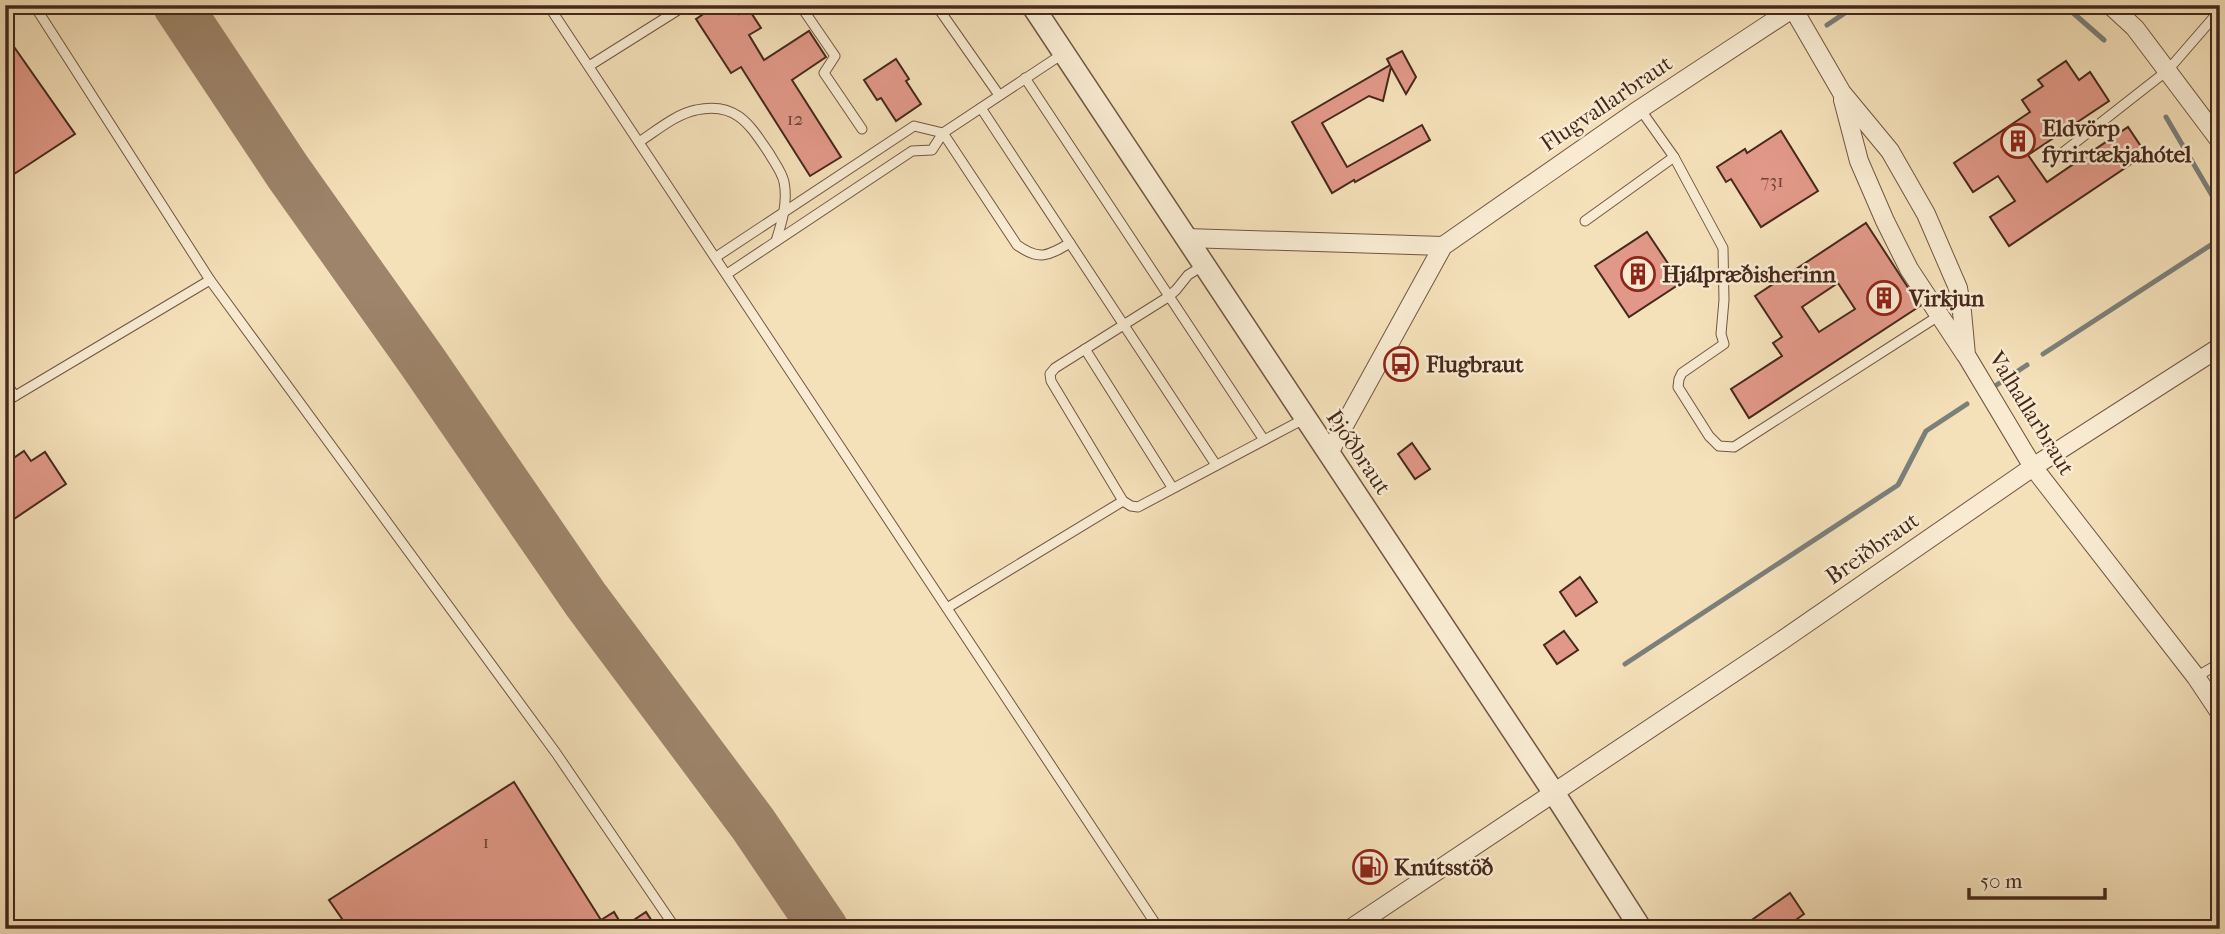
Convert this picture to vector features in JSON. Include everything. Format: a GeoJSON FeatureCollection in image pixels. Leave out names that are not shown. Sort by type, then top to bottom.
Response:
{"type":"FeatureCollection","features":[{"type":"Feature","properties":{"kind":"street","name":"Þjóðbraut"},"geometry":{"type":"LineString","coordinates":[[1032,5],[1554,793],[1641,929]]}},
{"type":"Feature","properties":{"kind":"street"},"geometry":{"type":"LineString","coordinates":[[2110,5],[2135,28],[2220,141]]}},
{"type":"Feature","properties":{"kind":"street","name":"Valhallarbraut"},"geometry":{"type":"LineString","coordinates":[[1794,6],[1842,93],[1890,151],[1926,214],[1958,288],[1966,355],[2033,467],[2196,677],[2220,713]]}},
{"type":"Feature","properties":{"kind":"street","name":"Flugvallarbraut"},"geometry":{"type":"LineString","coordinates":[[1329,453],[1443,246],[1794,6]]}},
{"type":"Feature","properties":{"kind":"street"},"geometry":{"type":"LineString","coordinates":[[1842,93],[1859,161],[1885,221],[1909,269],[1966,355]]}},
{"type":"Feature","properties":{"kind":"street"},"geometry":{"type":"LineString","coordinates":[[1186,237],[1443,246]]}},
{"type":"Feature","properties":{"kind":"street","name":"Breiðbraut"},"geometry":{"type":"LineString","coordinates":[[1350,929],[1782,641],[2033,467],[2220,347]]}},
{"type":"Feature","properties":{"kind":"lane"},"geometry":{"type":"LineString","coordinates":[[34,5],[210,281],[556,752],[676,929]]}},
{"type":"Feature","properties":{"kind":"lane"},"geometry":{"type":"LineString","coordinates":[[548,5],[1159,929]]}},
{"type":"Feature","properties":{"kind":"lane"},"geometry":{"type":"LineString","coordinates":[[589,66],[686,5]]}},
{"type":"Feature","properties":{"kind":"lane"},"geometry":{"type":"LineString","coordinates":[[800,5],[835,56],[824,73],[862,129]]}},
{"type":"Feature","properties":{"kind":"lane"},"geometry":{"type":"LineString","coordinates":[[936,5],[999,95]]}},
{"type":"Feature","properties":{"kind":"lane"},"geometry":{"type":"LineString","coordinates":[[2057,157],[2168,70],[2220,10]]}},
{"type":"Feature","properties":{"kind":"lane"},"geometry":{"type":"LineString","coordinates":[[727,274],[912,151],[932,150],[943,133],[1063,53]]}},
{"type":"Feature","properties":{"kind":"lane"},"geometry":{"type":"LineString","coordinates":[[1026,78],[1264,440]]}},
{"type":"Feature","properties":{"kind":"lane"},"geometry":{"type":"LineString","coordinates":[[981,108],[1216,465]]}},
{"type":"Feature","properties":{"kind":"lane"},"geometry":{"type":"LineString","coordinates":[[639,142],[694,110],[721,109],[736,114],[749,123],[784,181],[785,211],[776,241]]}},
{"type":"Feature","properties":{"kind":"lane"},"geometry":{"type":"LineString","coordinates":[[1640,109],[1674,158],[1723,248],[1724,300],[1721,334],[1724,344],[1682,373],[1678,387],[1709,436],[1719,446],[1734,447],[1940,315]]}},
{"type":"Feature","properties":{"kind":"lane"},"geometry":{"type":"LineString","coordinates":[[716,257],[914,126],[943,133],[1017,246],[1039,256],[1049,255],[1070,243]]}},
{"type":"Feature","properties":{"kind":"lane"},"geometry":{"type":"LineString","coordinates":[[1585,221],[1674,158]]}},
{"type":"Feature","properties":{"kind":"lane"},"geometry":{"type":"LineString","coordinates":[[1204,265],[1188,275],[1169,296],[1055,368],[1050,374],[1051,381],[1123,501],[1138,507],[1306,418]]}},
{"type":"Feature","properties":{"kind":"lane"},"geometry":{"type":"LineString","coordinates":[[5,402],[210,281]]}},
{"type":"Feature","properties":{"kind":"lane"},"geometry":{"type":"LineString","coordinates":[[1085,349],[1172,488]]}},
{"type":"Feature","properties":{"kind":"lane"},"geometry":{"type":"LineString","coordinates":[[5,382],[15,396]]}},
{"type":"Feature","properties":{"kind":"lane"},"geometry":{"type":"LineString","coordinates":[[947,608],[1123,501]]}},
{"type":"Feature","properties":{"kind":"lane"},"geometry":{"type":"LineString","coordinates":[[2196,677],[2220,663]]}},
{"type":"Feature","properties":{"kind":"building"},"geometry":{"type":"Polygon","coordinates":[[[717,5],[734,5],[739,14],[748,8],[761,28],[749,35],[764,60],[809,31],[826,57],[792,80],[841,157],[810,176],[741,67],[731,73],[696,19],[717,5]]]}},
{"type":"Feature","properties":{"kind":"building"},"geometry":{"type":"Polygon","coordinates":[[[5,34],[75,134],[5,180],[5,34]]]}},
{"type":"Feature","properties":{"kind":"building"},"geometry":{"type":"Polygon","coordinates":[[[1402,51],[1416,77],[1406,94],[1391,67],[1383,101],[1369,96],[1322,123],[1347,167],[1422,125],[1430,140],[1332,193],[1292,122],[1390,65],[1387,59],[1402,51]]]}},
{"type":"Feature","properties":{"kind":"building"},"geometry":{"type":"Polygon","coordinates":[[[896,59],[921,104],[896,121],[881,98],[877,100],[864,80],[896,59]]]}},
{"type":"Feature","properties":{"kind":"building","name":"Eldvörp fyrirtækjahótel"},"geometry":{"type":"Polygon","coordinates":[[[2066,61],[2079,80],[2090,72],[2109,101],[2028,155],[2047,182],[2128,127],[2146,154],[2009,246],[1990,217],[2015,201],[1998,176],[1973,192],[1954,163],[2030,112],[2022,100],[2043,86],[2038,80],[2066,61]]]}},
{"type":"Feature","properties":{"kind":"building"},"geometry":{"type":"Polygon","coordinates":[[[1781,131],[1818,191],[1761,227],[1731,179],[1726,182],[1717,167],[1745,149],[1747,153],[1781,131]]]}},
{"type":"Feature","properties":{"kind":"building","name":"Virkjun"},"geometry":{"type":"Polygon","coordinates":[[[1866,223],[1920,306],[1749,418],[1731,389],[1782,356],[1773,343],[1782,337],[1755,296],[1866,223]],[[1838,283],[1802,307],[1819,332],[1855,309],[1838,283]]]}},
{"type":"Feature","properties":{"kind":"building","name":"Hjálpræðisherinn"},"geometry":{"type":"Polygon","coordinates":[[[1647,232],[1681,283],[1629,317],[1595,266],[1647,232]]]}},
{"type":"Feature","properties":{"kind":"building"},"geometry":{"type":"Polygon","coordinates":[[[1412,443],[1430,469],[1415,479],[1398,454],[1412,443]]]}},
{"type":"Feature","properties":{"kind":"building"},"geometry":{"type":"Polygon","coordinates":[[[24,451],[31,461],[45,452],[66,484],[5,525],[5,464],[24,451]]]}},
{"type":"Feature","properties":{"kind":"building"},"geometry":{"type":"Polygon","coordinates":[[[1580,577],[1597,602],[1576,616],[1560,592],[1580,577]]]}},
{"type":"Feature","properties":{"kind":"building"},"geometry":{"type":"Polygon","coordinates":[[[1564,631],[1578,650],[1557,664],[1544,645],[1564,631]]]}},
{"type":"Feature","properties":{"kind":"building"},"geometry":{"type":"Polygon","coordinates":[[[514,782],[601,920],[614,912],[623,927],[646,912],[657,929],[349,929],[329,900],[514,782]]]}},
{"type":"Feature","properties":{"kind":"building"},"geometry":{"type":"Polygon","coordinates":[[[1790,893],[1804,914],[1783,929],[1739,929],[1790,893]]]}},
{"type":"Feature","properties":{"kind":"waterway"},"geometry":{"type":"LineString","coordinates":[[1827,25],[1857,5]]}},
{"type":"Feature","properties":{"kind":"waterway"},"geometry":{"type":"LineString","coordinates":[[2064,5],[2104,40]]}},
{"type":"Feature","properties":{"kind":"waterway"},"geometry":{"type":"LineString","coordinates":[[2166,117],[2220,209]]}},
{"type":"Feature","properties":{"kind":"waterway"},"geometry":{"type":"LineString","coordinates":[[2043,354],[2220,239]]}},
{"type":"Feature","properties":{"kind":"waterway"},"geometry":{"type":"LineString","coordinates":[[1995,386],[2027,365]]}},
{"type":"Feature","properties":{"kind":"waterway"},"geometry":{"type":"LineString","coordinates":[[1625,664],[1898,485],[1926,431],[1967,404]]}},
{"type":"Feature","properties":{"kind":"taxiway"},"geometry":{"type":"LineString","coordinates":[[177,5],[288,172],[586,600],[753,824],[824,929]]}},
{"type":"Feature","properties":{"kind":"place","name":"Eldvörp fyrirtækjahótel"},"geometry":{"type":"Point","coordinates":[2018,141]}},
{"type":"Feature","properties":{"kind":"place","name":"Hjálpræðisherinn"},"geometry":{"type":"Point","coordinates":[1638,274]}},
{"type":"Feature","properties":{"kind":"place","name":"Virkjun"},"geometry":{"type":"Point","coordinates":[1884,298]}},
{"type":"Feature","properties":{"kind":"place","name":"Flugbraut"},"geometry":{"type":"Point","coordinates":[1401,364]}},
{"type":"Feature","properties":{"kind":"place","name":"Knútsstöð"},"geometry":{"type":"Point","coordinates":[1370,867]}}]}
